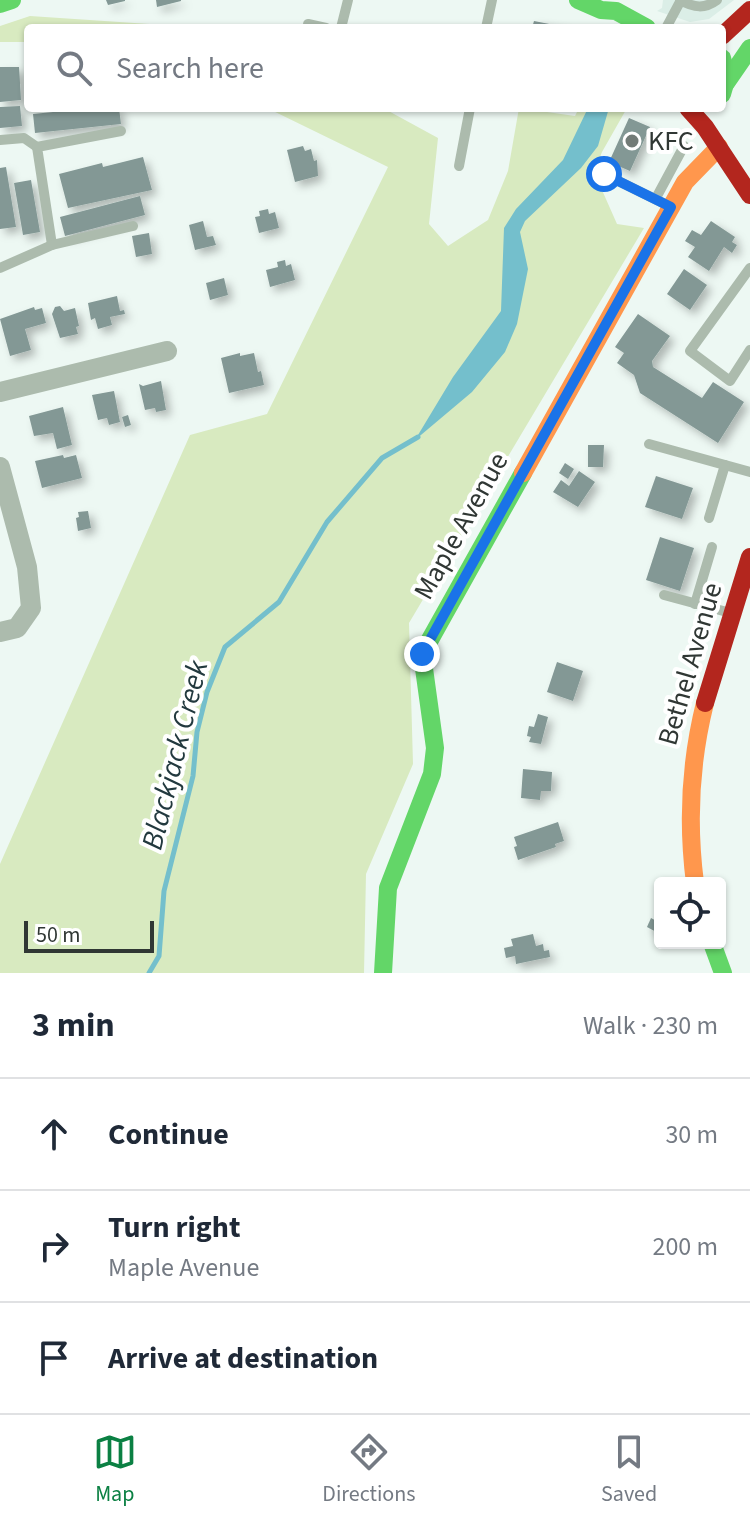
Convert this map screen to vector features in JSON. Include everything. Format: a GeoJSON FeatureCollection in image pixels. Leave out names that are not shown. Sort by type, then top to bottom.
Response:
{"type":"FeatureCollection","features":[{"type":"Feature","properties":{"kind":"street"},"geometry":{"type":"LineString","coordinates":[[0,4],[12,0]]}},
{"type":"Feature","properties":{"kind":"street"},"geometry":{"type":"LineString","coordinates":[[578,0],[634,24]]}},
{"type":"Feature","properties":{"kind":"street"},"geometry":{"type":"LineString","coordinates":[[726,32],[750,10]]}},
{"type":"Feature","properties":{"kind":"street"},"geometry":{"type":"LineString","coordinates":[[726,89],[750,48]]}},
{"type":"Feature","properties":{"kind":"street"},"geometry":{"type":"LineString","coordinates":[[691,112],[719,147],[750,195]]}},
{"type":"Feature","properties":{"kind":"street","name":"Maple Avenue"},"geometry":{"type":"LineString","coordinates":[[383,973],[388,888],[432,774],[435,748],[422,654],[663,202],[719,147]]}},
{"type":"Feature","properties":{"kind":"street"},"geometry":{"type":"LineString","coordinates":[[0,392],[167,351]]}},
{"type":"Feature","properties":{"kind":"street"},"geometry":{"type":"LineString","coordinates":[[0,467],[27,567],[31,608],[9,630]]}},
{"type":"Feature","properties":{"kind":"street","name":"Bethel Avenue"},"geometry":{"type":"LineString","coordinates":[[694,877],[690,855],[689,797],[693,749],[750,557]]}},
{"type":"Feature","properties":{"kind":"street"},"geometry":{"type":"LineString","coordinates":[[714,949],[723,973]]}},
{"type":"Feature","properties":{"kind":"lane"},"geometry":{"type":"LineString","coordinates":[[342,24],[348,0]]}},
{"type":"Feature","properties":{"kind":"lane"},"geometry":{"type":"LineString","coordinates":[[487,24],[492,0]]}},
{"type":"Feature","properties":{"kind":"lane"},"geometry":{"type":"LineString","coordinates":[[668,24],[680,0],[691,6],[706,7],[717,0]]}},
{"type":"Feature","properties":{"kind":"lane"},"geometry":{"type":"LineString","coordinates":[[459,166],[469,112]]}},
{"type":"Feature","properties":{"kind":"lane"},"geometry":{"type":"LineString","coordinates":[[0,140],[24,138],[37,147],[121,131]]}},
{"type":"Feature","properties":{"kind":"lane"},"geometry":{"type":"LineString","coordinates":[[604,174],[663,202],[684,146]]}},
{"type":"Feature","properties":{"kind":"lane"},"geometry":{"type":"LineString","coordinates":[[37,147],[52,245]]}},
{"type":"Feature","properties":{"kind":"lane"},"geometry":{"type":"LineString","coordinates":[[0,268],[52,245],[133,226]]}},
{"type":"Feature","properties":{"kind":"lane"},"geometry":{"type":"LineString","coordinates":[[750,268],[690,351],[730,381],[750,350]]}},
{"type":"Feature","properties":{"kind":"lane"},"geometry":{"type":"LineString","coordinates":[[649,444],[750,472]]}},
{"type":"Feature","properties":{"kind":"lane"},"geometry":{"type":"LineString","coordinates":[[709,518],[725,465]]}},
{"type":"Feature","properties":{"kind":"lane"},"geometry":{"type":"LineString","coordinates":[[695,604],[712,547]]}},
{"type":"Feature","properties":{"kind":"lane"},"geometry":{"type":"LineString","coordinates":[[664,595],[733,613]]}},
{"type":"Feature","properties":{"kind":"shaded area"},"geometry":{"type":"Polygon","coordinates":[[[663,0],[734,0],[709,19],[690,22],[657,11],[662,8],[663,0]]]}},
{"type":"Feature","properties":{"kind":"green space"},"geometry":{"type":"Polygon","coordinates":[[[30,16],[149,24],[24,24],[24,42],[0,42],[0,26],[30,16]]]}},
{"type":"Feature","properties":{"kind":"green space"},"geometry":{"type":"Polygon","coordinates":[[[275,112],[390,112],[438,138],[429,224],[448,246],[488,220],[508,171],[518,112],[575,116],[577,112],[625,112],[594,172],[617,224],[644,228],[409,623],[413,764],[366,874],[364,973],[0,973],[0,864],[190,435],[267,414],[388,167],[275,112]]]}},
{"type":"Feature","properties":{"kind":"water"},"geometry":{"type":"Polygon","coordinates":[[[586,112],[608,112],[598,146],[581,168],[525,221],[520,232],[528,269],[517,324],[505,352],[472,392],[415,440],[453,377],[501,311],[504,228],[516,209],[563,160],[586,112]]]}},
{"type":"Feature","properties":{"kind":"building"},"geometry":{"type":"Polygon","coordinates":[[[106,0],[125,0],[125,1],[108,5],[106,0]]]}},
{"type":"Feature","properties":{"kind":"building"},"geometry":{"type":"Polygon","coordinates":[[[156,0],[181,0],[181,1],[157,7],[156,0]]]}},
{"type":"Feature","properties":{"kind":"building"},"geometry":{"type":"Polygon","coordinates":[[[0,67],[19,67],[21,100],[0,102],[0,67]]]}},
{"type":"Feature","properties":{"kind":"building"},"geometry":{"type":"Polygon","coordinates":[[[20,106],[22,126],[0,128],[0,107],[20,106]]]}},
{"type":"Feature","properties":{"kind":"building"},"geometry":{"type":"Polygon","coordinates":[[[120,112],[121,124],[35,133],[33,114],[120,112]]]}},
{"type":"Feature","properties":{"kind":"building"},"geometry":{"type":"Polygon","coordinates":[[[629,118],[650,127],[630,171],[609,162],[629,118]]]}},
{"type":"Feature","properties":{"kind":"building"},"geometry":{"type":"Polygon","coordinates":[[[303,146],[305,151],[311,149],[314,161],[317,160],[318,176],[295,182],[287,150],[303,146]]]}},
{"type":"Feature","properties":{"kind":"building"},"geometry":{"type":"Polygon","coordinates":[[[143,157],[152,190],[68,208],[59,174],[143,157]]]}},
{"type":"Feature","properties":{"kind":"building"},"geometry":{"type":"Polygon","coordinates":[[[6,167],[16,227],[0,229],[0,168],[6,167]]]}},
{"type":"Feature","properties":{"kind":"building"},"geometry":{"type":"Polygon","coordinates":[[[31,180],[40,232],[23,235],[14,183],[31,180]]]}},
{"type":"Feature","properties":{"kind":"building"},"geometry":{"type":"Polygon","coordinates":[[[140,196],[145,215],[65,236],[60,217],[140,196]]]}},
{"type":"Feature","properties":{"kind":"building"},"geometry":{"type":"Polygon","coordinates":[[[268,209],[269,214],[275,212],[279,228],[259,233],[255,217],[260,216],[259,211],[268,209]]]}},
{"type":"Feature","properties":{"kind":"building"},"geometry":{"type":"Polygon","coordinates":[[[203,221],[207,237],[213,236],[216,245],[195,250],[189,225],[203,221]]]}},
{"type":"Feature","properties":{"kind":"building"},"geometry":{"type":"Polygon","coordinates":[[[711,221],[735,237],[732,242],[737,245],[732,253],[724,247],[709,271],[688,257],[695,247],[685,241],[692,230],[701,235],[711,221]]]}},
{"type":"Feature","properties":{"kind":"building"},"geometry":{"type":"Polygon","coordinates":[[[149,233],[152,254],[136,257],[132,236],[149,233]]]}},
{"type":"Feature","properties":{"kind":"building"},"geometry":{"type":"Polygon","coordinates":[[[285,260],[286,266],[291,264],[295,280],[270,287],[266,270],[278,267],[277,262],[285,260]]]}},
{"type":"Feature","properties":{"kind":"building"},"geometry":{"type":"Polygon","coordinates":[[[684,269],[707,285],[690,310],[667,294],[684,269]]]}},
{"type":"Feature","properties":{"kind":"building"},"geometry":{"type":"Polygon","coordinates":[[[224,278],[228,295],[210,300],[206,283],[224,278]]]}},
{"type":"Feature","properties":{"kind":"building"},"geometry":{"type":"Polygon","coordinates":[[[117,296],[120,311],[124,310],[125,314],[110,317],[112,325],[98,329],[95,318],[91,320],[88,303],[117,296]]]}},
{"type":"Feature","properties":{"kind":"building"},"geometry":{"type":"Polygon","coordinates":[[[60,306],[64,311],[75,308],[78,334],[60,338],[52,314],[55,307],[60,306]]]}},
{"type":"Feature","properties":{"kind":"building"},"geometry":{"type":"Polygon","coordinates":[[[34,307],[35,310],[42,308],[46,323],[25,329],[31,350],[10,356],[0,319],[34,307]]]}},
{"type":"Feature","properties":{"kind":"building"},"geometry":{"type":"Polygon","coordinates":[[[638,314],[670,336],[652,361],[653,367],[702,398],[713,382],[744,402],[718,443],[640,393],[634,375],[617,363],[624,353],[615,347],[638,314]]]}},
{"type":"Feature","properties":{"kind":"building"},"geometry":{"type":"Polygon","coordinates":[[[240,353],[240,356],[254,353],[264,385],[229,393],[221,358],[240,353]]]}},
{"type":"Feature","properties":{"kind":"building"},"geometry":{"type":"Polygon","coordinates":[[[161,381],[166,410],[145,410],[139,384],[143,386],[161,381]]]}},
{"type":"Feature","properties":{"kind":"building"},"geometry":{"type":"Polygon","coordinates":[[[114,391],[120,422],[109,425],[107,418],[98,420],[92,395],[114,391]]]}},
{"type":"Feature","properties":{"kind":"building"},"geometry":{"type":"Polygon","coordinates":[[[63,407],[72,445],[57,449],[53,433],[34,436],[29,416],[63,407]]]}},
{"type":"Feature","properties":{"kind":"building"},"geometry":{"type":"Polygon","coordinates":[[[128,415],[131,425],[125,427],[122,417],[128,415]]]}},
{"type":"Feature","properties":{"kind":"building"},"geometry":{"type":"Polygon","coordinates":[[[588,445],[604,445],[603,467],[588,467],[588,445]]]}},
{"type":"Feature","properties":{"kind":"building"},"geometry":{"type":"Polygon","coordinates":[[[63,455],[64,458],[76,455],[82,478],[42,488],[35,461],[63,455]]]}},
{"type":"Feature","properties":{"kind":"building"},"geometry":{"type":"Polygon","coordinates":[[[565,463],[574,469],[568,479],[559,473],[565,463]]]}},
{"type":"Feature","properties":{"kind":"building"},"geometry":{"type":"Polygon","coordinates":[[[579,471],[595,482],[578,507],[553,492],[561,480],[569,486],[579,471]]]}},
{"type":"Feature","properties":{"kind":"building"},"geometry":{"type":"Polygon","coordinates":[[[656,476],[693,488],[682,519],[645,507],[656,476]]]}},
{"type":"Feature","properties":{"kind":"building"},"geometry":{"type":"Polygon","coordinates":[[[88,511],[91,528],[78,531],[78,512],[88,511]]]}},
{"type":"Feature","properties":{"kind":"building"},"geometry":{"type":"Polygon","coordinates":[[[660,537],[694,548],[680,591],[646,580],[660,537]]]}},
{"type":"Feature","properties":{"kind":"building"},"geometry":{"type":"Polygon","coordinates":[[[557,662],[583,671],[573,701],[547,692],[557,662]]]}},
{"type":"Feature","properties":{"kind":"building"},"geometry":{"type":"Polygon","coordinates":[[[538,714],[548,717],[541,744],[529,742],[531,737],[527,736],[529,726],[534,727],[538,714]]]}},
{"type":"Feature","properties":{"kind":"building"},"geometry":{"type":"Polygon","coordinates":[[[523,769],[552,772],[551,791],[541,791],[540,800],[521,798],[523,769]]]}},
{"type":"Feature","properties":{"kind":"building"},"geometry":{"type":"Polygon","coordinates":[[[558,822],[564,841],[555,844],[556,847],[518,860],[514,837],[558,822]]]}},
{"type":"Feature","properties":{"kind":"building"},"geometry":{"type":"Polygon","coordinates":[[[651,918],[654,920],[654,931],[647,927],[651,918]]]}},
{"type":"Feature","properties":{"kind":"building"},"geometry":{"type":"Polygon","coordinates":[[[533,934],[536,946],[543,944],[544,951],[549,950],[550,957],[516,964],[515,956],[506,958],[504,948],[513,946],[511,939],[533,934]]]}},
{"type":"Feature","properties":{"kind":"waterway","name":"Blackjack Creek"},"geometry":{"type":"LineString","coordinates":[[149,973],[159,956],[164,891],[193,776],[197,732],[207,692],[225,647],[279,602],[327,522],[382,458],[418,437]]}},
{"type":"Feature","properties":{"kind":"traffic: fast"},"geometry":{"type":"LineString","coordinates":[[0,4],[12,0]]}},
{"type":"Feature","properties":{"kind":"traffic: fast"},"geometry":{"type":"LineString","coordinates":[[578,0],[601,10],[616,11],[640,24]]}},
{"type":"Feature","properties":{"kind":"traffic: fast"},"geometry":{"type":"LineString","coordinates":[[726,83],[750,48]]}},
{"type":"Feature","properties":{"kind":"traffic: fast"},"geometry":{"type":"LineString","coordinates":[[726,73],[726,80]]}},
{"type":"Feature","properties":{"kind":"traffic: fast"},"geometry":{"type":"LineString","coordinates":[[383,973],[388,888],[432,774],[435,748],[422,654],[523,473]]}},
{"type":"Feature","properties":{"kind":"traffic: fast"},"geometry":{"type":"LineString","coordinates":[[714,949],[723,973]]}},
{"type":"Feature","properties":{"kind":"traffic: slow"},"geometry":{"type":"LineString","coordinates":[[523,473],[685,182],[719,147]]}},
{"type":"Feature","properties":{"kind":"traffic: slow"},"geometry":{"type":"LineString","coordinates":[[694,877],[691,792],[705,703]]}},
{"type":"Feature","properties":{"kind":"traffic: jam"},"geometry":{"type":"LineString","coordinates":[[726,32],[750,10]]}},
{"type":"Feature","properties":{"kind":"traffic: jam"},"geometry":{"type":"LineString","coordinates":[[692,112],[750,195]]}},
{"type":"Feature","properties":{"kind":"traffic: jam"},"geometry":{"type":"LineString","coordinates":[[705,703],[750,557]]}},
{"type":"Feature","properties":{"kind":"place","name":"KFC"},"geometry":{"type":"Point","coordinates":[632,141]}},
{"type":"Feature","properties":{"kind":"route"},"geometry":{"type":"LineString","coordinates":[[422,654],[671,207],[604,174]]}}]}
